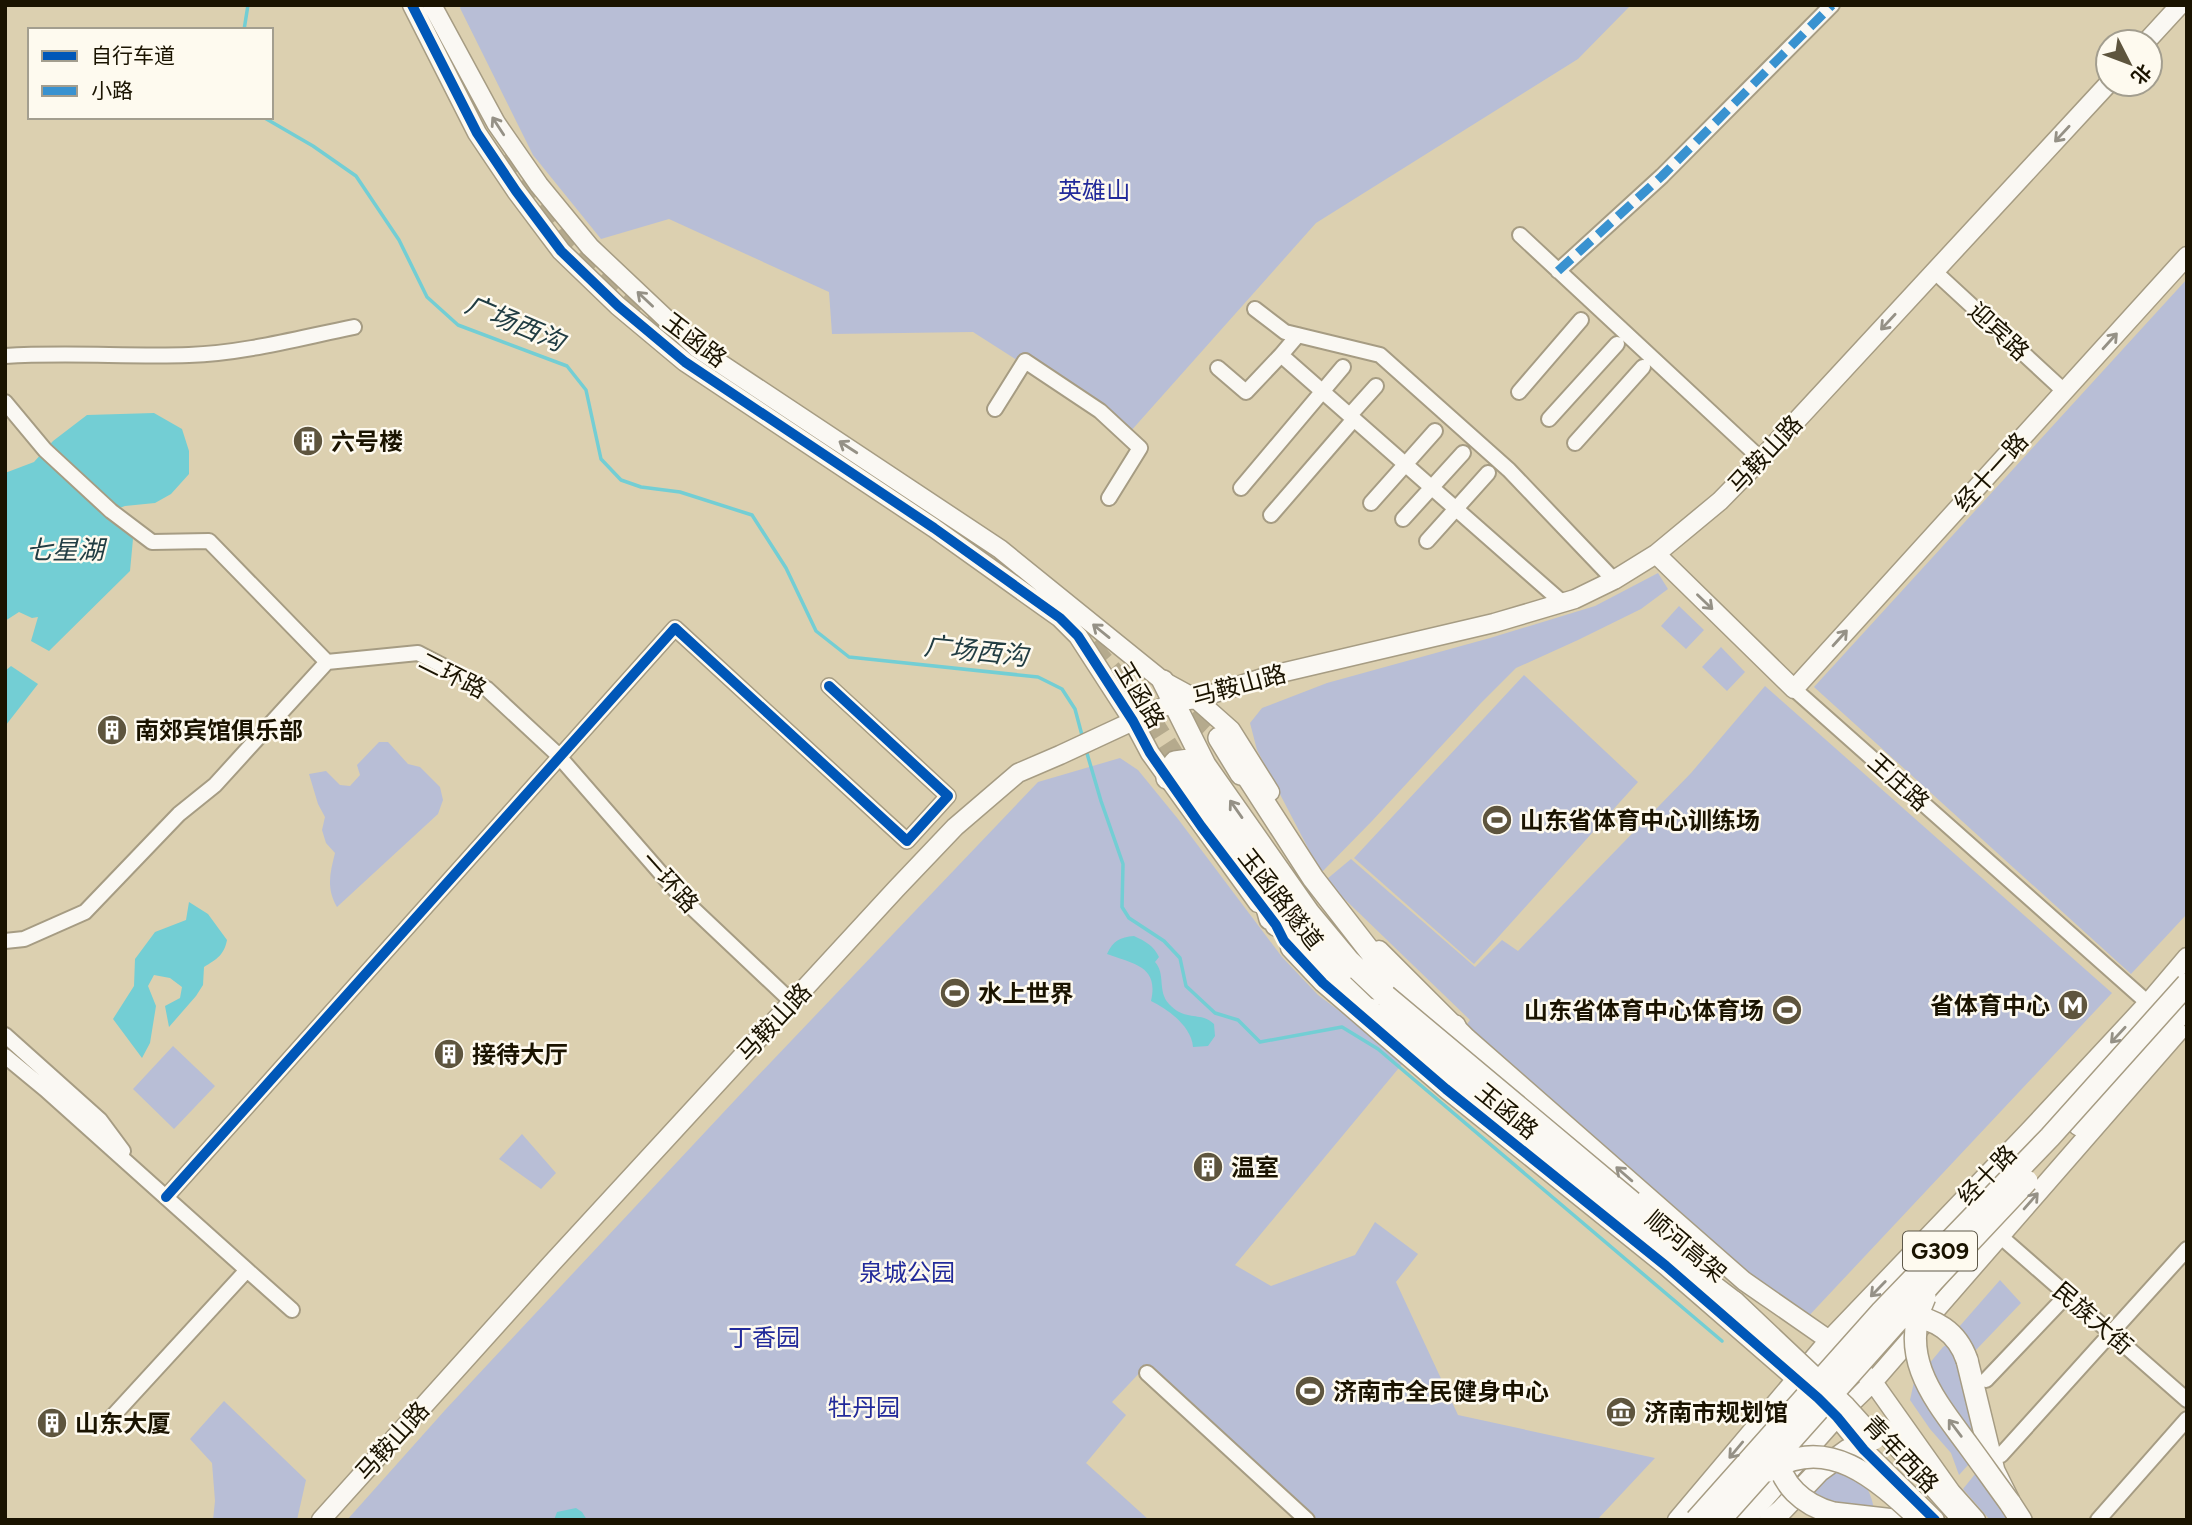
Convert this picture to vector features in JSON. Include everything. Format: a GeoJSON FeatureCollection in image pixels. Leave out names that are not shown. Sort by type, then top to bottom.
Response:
{"type":"FeatureCollection","features":[{"type":"Feature","properties":{"kind":"highway"},"geometry":{"type":"LineString","coordinates":[[1163,681],[1174,702],[1186,773],[1310,914],[1384,1005],[1366,1008],[1283,928],[1273,922],[1264,897],[1206,803]]}},
{"type":"Feature","properties":{"kind":"highway","name":"玉函路隧道"},"geometry":{"type":"LineString","coordinates":[[1219,738],[1384,1005]]}},
{"type":"Feature","properties":{"kind":"highway"},"geometry":{"type":"LineString","coordinates":[[1234,762],[1249,779],[1313,878],[1400,990],[1422,1011],[1441,1024],[1455,1026]]}},
{"type":"Feature","properties":{"kind":"highway","name":"玉函路隧道"},"geometry":{"type":"LineString","coordinates":[[1186,773],[1206,803],[1315,944],[1384,1005]]}},
{"type":"Feature","properties":{"kind":"highway","name":"经十路"},"geometry":{"type":"LineString","coordinates":[[1684,1519],[1802,1399],[2050,1137],[2187,984]]}},
{"type":"Feature","properties":{"kind":"highway","name":"顺河高架"},"geometry":{"type":"LineString","coordinates":[[1384,1005],[1587,1189],[1734,1302],[1845,1407],[1944,1520]]}},
{"type":"Feature","properties":{"kind":"highway","name":"顺河高架"},"geometry":{"type":"LineString","coordinates":[[1384,1005],[1742,1293],[1866,1410],[1964,1520]]}},
{"type":"Feature","properties":{"kind":"highway","name":"经十路"},"geometry":{"type":"LineString","coordinates":[[1720,1520],[1934,1280],[2187,1007]]}},
{"type":"Feature","properties":{"kind":"highway"},"geometry":{"type":"LineString","coordinates":[[1934,1280],[1923,1300],[1917,1323],[1917,1364],[1936,1401],[2016,1511]]}},
{"type":"Feature","properties":{"kind":"highway"},"geometry":{"type":"LineString","coordinates":[[1864,1331],[1876,1321],[1905,1314],[1931,1319],[1957,1340],[1967,1360],[1994,1471],[2016,1511]]}},
{"type":"Feature","properties":{"kind":"highway"},"geometry":{"type":"LineString","coordinates":[[1802,1399],[1784,1424],[1775,1448],[1780,1470],[1790,1487],[1806,1502],[1824,1510],[1894,1520]]}},
{"type":"Feature","properties":{"kind":"highway"},"geometry":{"type":"LineString","coordinates":[[1770,1520],[1819,1471],[1848,1450],[1864,1450]]}},
{"type":"Feature","properties":{"kind":"highway"},"geometry":{"type":"LineString","coordinates":[[1748,1488],[1770,1470],[1786,1462],[1813,1457],[1832,1459],[1877,1480],[1921,1520]]}},
{"type":"Feature","properties":{"kind":"main road","name":"玉函路"},"geometry":{"type":"LineString","coordinates":[[412,5],[477,133],[561,251],[618,306],[685,362],[934,528],[1060,618],[1078,636],[1133,721],[1150,754],[1186,773],[1284,941],[1323,983],[1487,1122],[1666,1266],[1837,1417]]}},
{"type":"Feature","properties":{"kind":"main road","name":"玉函路"},"geometry":{"type":"LineString","coordinates":[[432,5],[496,123],[539,185],[590,247],[697,348],[1000,549],[1163,681],[1196,699],[1231,730],[1346,912],[1401,973],[1455,1026],[1744,1281],[1829,1340],[1873,1382]]}},
{"type":"Feature","properties":{"kind":"main road"},"geometry":{"type":"LineString","coordinates":[[2159,28],[2180,5]]}},
{"type":"Feature","properties":{"kind":"main road","name":"马鞍山路"},"geometry":{"type":"LineString","coordinates":[[321,1520],[552,1263],[896,889],[965,819],[1018,772],[1174,702],[1196,699],[1272,675],[1494,623],[1563,603],[1614,580],[1656,554],[1720,501],[1761,459],[2094,98]]}},
{"type":"Feature","properties":{"kind":"main road","name":"经十一路"},"geometry":{"type":"LineString","coordinates":[[1794,689],[2187,256]]}},
{"type":"Feature","properties":{"kind":"main road","name":"王庄路"},"geometry":{"type":"LineString","coordinates":[[1656,554],[1794,689]]}},
{"type":"Feature","properties":{"kind":"main road","name":"经十路"},"geometry":{"type":"LineString","coordinates":[[1684,1519],[1829,1340],[2148,1003],[2187,957]]}},
{"type":"Feature","properties":{"kind":"main road","name":"经十路"},"geometry":{"type":"LineString","coordinates":[[1746,1520],[1837,1417],[1873,1382],[2184,1029]]}},
{"type":"Feature","properties":{"kind":"main road"},"geometry":{"type":"LineString","coordinates":[[1487,1122],[1518,1082]]}},
{"type":"Feature","properties":{"kind":"main road"},"geometry":{"type":"LineString","coordinates":[[1941,1223],[1929,1248],[1934,1262],[1941,1268],[1954,1269],[1980,1258]]}},
{"type":"Feature","properties":{"kind":"main road","name":"青年西路"},"geometry":{"type":"LineString","coordinates":[[1873,1382],[1951,1492],[1976,1520]]}},
{"type":"Feature","properties":{"kind":"main road","name":"青年西路"},"geometry":{"type":"LineString","coordinates":[[1837,1417],[1864,1450],[1935,1520]]}},
{"type":"Feature","properties":{"kind":"main road"},"geometry":{"type":"LineString","coordinates":[[1684,1519],[1706,1494],[1714,1490],[1733,1494],[1742,1504],[1742,1513],[1736,1520]]}},
{"type":"Feature","properties":{"kind":"street"},"geometry":{"type":"LineString","coordinates":[[1558,271],[1662,176],[1832,5]]}},
{"type":"Feature","properties":{"kind":"street"},"geometry":{"type":"LineString","coordinates":[[1520,235],[1761,459]]}},
{"type":"Feature","properties":{"kind":"street","name":"迎宾路"},"geometry":{"type":"LineString","coordinates":[[1931,275],[2061,395]]}},
{"type":"Feature","properties":{"kind":"street"},"geometry":{"type":"LineString","coordinates":[[1255,309],[1285,332],[1380,355],[1509,470],[1614,580]]}},
{"type":"Feature","properties":{"kind":"street"},"geometry":{"type":"LineString","coordinates":[[1519,392],[1581,320]]}},
{"type":"Feature","properties":{"kind":"street"},"geometry":{"type":"LineString","coordinates":[[5,356],[45,353],[190,355],[253,348],[354,327]]}},
{"type":"Feature","properties":{"kind":"street"},"geometry":{"type":"LineString","coordinates":[[1218,368],[1246,392],[1298,335]]}},
{"type":"Feature","properties":{"kind":"street"},"geometry":{"type":"LineString","coordinates":[[1549,419],[1617,344]]}},
{"type":"Feature","properties":{"kind":"street"},"geometry":{"type":"LineString","coordinates":[[1281,355],[1563,603]]}},
{"type":"Feature","properties":{"kind":"street"},"geometry":{"type":"LineString","coordinates":[[995,409],[1025,361],[1100,411],[1140,448],[1110,498]]}},
{"type":"Feature","properties":{"kind":"street"},"geometry":{"type":"LineString","coordinates":[[1241,488],[1343,367]]}},
{"type":"Feature","properties":{"kind":"street"},"geometry":{"type":"LineString","coordinates":[[1575,443],[1643,367]]}},
{"type":"Feature","properties":{"kind":"street"},"geometry":{"type":"LineString","coordinates":[[1271,515],[1377,387]]}},
{"type":"Feature","properties":{"kind":"street"},"geometry":{"type":"LineString","coordinates":[[5,402],[45,450],[111,510],[152,542],[209,541],[327,662],[215,785],[179,814],[85,912],[24,939],[5,941]]}},
{"type":"Feature","properties":{"kind":"street"},"geometry":{"type":"LineString","coordinates":[[1371,503],[1435,431]]}},
{"type":"Feature","properties":{"kind":"street"},"geometry":{"type":"LineString","coordinates":[[1403,519],[1463,453]]}},
{"type":"Feature","properties":{"kind":"street"},"geometry":{"type":"LineString","coordinates":[[1427,541],[1488,473]]}},
{"type":"Feature","properties":{"kind":"street"},"geometry":{"type":"LineString","coordinates":[[166,1197],[558,755],[675,628],[906,841],[948,796],[829,686]]}},
{"type":"Feature","properties":{"kind":"street","name":"二环路"},"geometry":{"type":"LineString","coordinates":[[327,662],[418,653],[487,689],[558,755]]}},
{"type":"Feature","properties":{"kind":"street","name":"王庄路"},"geometry":{"type":"LineString","coordinates":[[1794,689],[2148,1003]]}},
{"type":"Feature","properties":{"kind":"street","name":"一环路"},"geometry":{"type":"LineString","coordinates":[[558,755],[685,901],[792,1002]]}},
{"type":"Feature","properties":{"kind":"street"},"geometry":{"type":"LineString","coordinates":[[5,1035],[100,1120],[138,1172]]}},
{"type":"Feature","properties":{"kind":"street"},"geometry":{"type":"LineString","coordinates":[[5,1056],[292,1310]]}},
{"type":"Feature","properties":{"kind":"street","name":"民族大街"},"geometry":{"type":"LineString","coordinates":[[2000,1236],[2187,1400]]}},
{"type":"Feature","properties":{"kind":"street"},"geometry":{"type":"LineString","coordinates":[[2001,1455],[2187,1248]]}},
{"type":"Feature","properties":{"kind":"street"},"geometry":{"type":"LineString","coordinates":[[112,1417],[247,1270]]}},
{"type":"Feature","properties":{"kind":"street"},"geometry":{"type":"LineString","coordinates":[[1986,1380],[2067,1295]]}},
{"type":"Feature","properties":{"kind":"street"},"geometry":{"type":"LineString","coordinates":[[1147,1373],[1307,1520]]}},
{"type":"Feature","properties":{"kind":"street"},"geometry":{"type":"LineString","coordinates":[[2098,1520],[2187,1419]]}},
{"type":"Feature","properties":{"kind":"green space","name":"英雄山"},"geometry":{"type":"Polygon","coordinates":[[[462,5],[1631,5],[1578,59],[1316,223],[1130,432],[973,332],[832,334],[829,292],[669,219],[601,239],[533,155],[460,8],[462,5]]]}},
{"type":"Feature","properties":{"kind":"green space"},"geometry":{"type":"Polygon","coordinates":[[[2187,279],[2187,914],[2131,974],[1814,687],[2187,279]]]}},
{"type":"Feature","properties":{"kind":"green space"},"geometry":{"type":"Polygon","coordinates":[[[1658,573],[1668,589],[1641,609],[1516,668],[1321,873],[1257,750],[1250,723],[1262,708],[1327,683],[1595,606],[1658,573]]]}},
{"type":"Feature","properties":{"kind":"green space"},"geometry":{"type":"Polygon","coordinates":[[[1679,606],[1704,630],[1686,649],[1661,626],[1679,606]]]}},
{"type":"Feature","properties":{"kind":"green space"},"geometry":{"type":"Polygon","coordinates":[[[1721,647],[1745,672],[1727,691],[1702,667],[1721,647]]]}},
{"type":"Feature","properties":{"kind":"green space","name":"山东省体育中心训练场"},"geometry":{"type":"Polygon","coordinates":[[[1524,675],[1638,782],[1474,964],[1354,858],[1524,675]]]}},
{"type":"Feature","properties":{"kind":"green space","name":"山东省体育中心体育场"},"geometry":{"type":"Polygon","coordinates":[[[1765,686],[2112,993],[1804,1321],[1465,1027],[1470,1020],[1330,885],[1327,879],[1351,859],[1475,967],[1502,940],[1518,951],[1691,773],[1765,686]]]}},
{"type":"Feature","properties":{"kind":"green space"},"geometry":{"type":"Polygon","coordinates":[[[379,742],[388,742],[408,764],[420,767],[440,787],[443,800],[438,814],[337,907],[330,887],[335,853],[326,843],[322,830],[325,817],[309,774],[326,771],[340,785],[350,786],[360,775],[357,765],[379,742]]]}},
{"type":"Feature","properties":{"kind":"green space","name":"泉城公园"},"geometry":{"type":"Polygon","coordinates":[[[1120,758],[1138,770],[1178,819],[1282,957],[1318,995],[1385,1045],[1403,1063],[1235,1265],[1271,1286],[1355,1255],[1375,1222],[1418,1254],[1396,1282],[1458,1415],[1655,1458],[1597,1520],[1315,1520],[1146,1366],[1112,1402],[1126,1415],[1086,1463],[1149,1520],[347,1520],[446,1409],[750,1084],[1038,782],[1120,758]]]}},
{"type":"Feature","properties":{"kind":"green space"},"geometry":{"type":"Polygon","coordinates":[[[173,1046],[215,1086],[174,1129],[133,1089],[173,1046]]]}},
{"type":"Feature","properties":{"kind":"green space"},"geometry":{"type":"Polygon","coordinates":[[[522,1134],[556,1173],[541,1189],[499,1159],[522,1134]]]}},
{"type":"Feature","properties":{"kind":"green space"},"geometry":{"type":"Polygon","coordinates":[[[2000,1280],[2021,1303],[1975,1351],[1963,1337],[1959,1327],[2000,1280]]]}},
{"type":"Feature","properties":{"kind":"green space"},"geometry":{"type":"Polygon","coordinates":[[[1951,1342],[1988,1443],[1959,1475],[1951,1453],[1910,1400],[1914,1382],[1943,1347],[1951,1342]]]}},
{"type":"Feature","properties":{"kind":"green space"},"geometry":{"type":"Polygon","coordinates":[[[224,1401],[306,1480],[297,1520],[213,1520],[215,1501],[212,1463],[190,1439],[224,1401]]]}},
{"type":"Feature","properties":{"kind":"green space"},"geometry":{"type":"Polygon","coordinates":[[[1992,1453],[2023,1520],[1990,1520],[1963,1489],[1992,1453]]]}},
{"type":"Feature","properties":{"kind":"green space"},"geometry":{"type":"Polygon","coordinates":[[[1826,1468],[1860,1480],[1869,1492],[1875,1513],[1832,1507],[1804,1490],[1826,1468]]]}},
{"type":"Feature","properties":{"kind":"water","name":"七星湖"},"geometry":{"type":"Polygon","coordinates":[[[154,413],[182,429],[189,451],[189,474],[171,494],[155,503],[125,506],[111,511],[133,539],[130,571],[49,651],[31,641],[38,617],[32,618],[19,612],[5,621],[5,473],[34,462],[53,441],[87,415],[154,413]]]}},
{"type":"Feature","properties":{"kind":"water"},"geometry":{"type":"Polygon","coordinates":[[[11,666],[38,684],[6,725],[5,671],[11,666]]]}},
{"type":"Feature","properties":{"kind":"water"},"geometry":{"type":"Polygon","coordinates":[[[189,902],[208,914],[227,940],[226,945],[213,962],[204,967],[203,985],[169,1027],[165,1006],[180,998],[182,987],[170,978],[154,975],[148,986],[156,1006],[150,1043],[142,1058],[113,1019],[134,986],[135,959],[155,932],[186,920],[189,902]]]}},
{"type":"Feature","properties":{"kind":"water"},"geometry":{"type":"Polygon","coordinates":[[[1134,936],[1149,944],[1159,957],[1155,962],[1160,972],[1163,994],[1169,1004],[1181,1013],[1204,1018],[1214,1024],[1215,1036],[1208,1046],[1193,1047],[1184,1026],[1151,1001],[1153,989],[1148,973],[1135,964],[1107,954],[1118,940],[1134,936]]]}},
{"type":"Feature","properties":{"kind":"water"},"geometry":{"type":"Polygon","coordinates":[[[576,1508],[587,1520],[554,1520],[557,1512],[576,1508]]]}},
{"type":"Feature","properties":{"kind":"waterway","name":"广场西沟"},"geometry":{"type":"LineString","coordinates":[[244,28],[248,5]]}},
{"type":"Feature","properties":{"kind":"waterway","name":"广场西沟"},"geometry":{"type":"LineString","coordinates":[[266,119],[313,146],[356,176],[399,240],[427,297],[458,325],[567,366],[586,390],[601,459],[621,480],[641,487],[680,492],[752,515],[786,568],[816,631],[849,657],[1038,677],[1062,689],[1075,709],[1083,739]]}},
{"type":"Feature","properties":{"kind":"waterway","name":"广场西沟"},"geometry":{"type":"LineString","coordinates":[[1086,750],[1123,864],[1122,907],[1129,918],[1164,941],[1180,958],[1186,986],[1215,1013],[1238,1020],[1260,1042],[1342,1027],[1378,1049],[1722,1341]]}},
{"type":"Feature","properties":{"kind":"tunnel"},"geometry":{"type":"LineString","coordinates":[[502,157],[569,245],[679,348]]}},
{"type":"Feature","properties":{"kind":"tunnel"},"geometry":{"type":"LineString","coordinates":[[1090,646],[1138,700],[1187,776]]}},
{"type":"Feature","properties":{"kind":"tunnel"},"geometry":{"type":"LineString","coordinates":[[1170,692],[1219,738]]}},
{"type":"Feature","properties":{"kind":"marked path"},"geometry":{"type":"LineString","coordinates":[[1558,271],[1662,176],[1832,5]]}},
{"type":"Feature","properties":{"kind":"cycle path"},"geometry":{"type":"LineString","coordinates":[[412,5],[477,133],[561,251],[618,306],[685,362],[934,528],[1060,618],[1078,636],[1133,721],[1150,753],[1201,826],[1276,925],[1284,941],[1323,983],[1446,1089],[1666,1266],[1818,1398],[1864,1450],[1935,1520]]}},
{"type":"Feature","properties":{"kind":"cycle path"},"geometry":{"type":"LineString","coordinates":[[166,1197],[675,628],[907,841],[948,796],[829,686]]}},
{"type":"Feature","properties":{"kind":"place","name":"六号楼"},"geometry":{"type":"Point","coordinates":[308,441]}},
{"type":"Feature","properties":{"kind":"place","name":"南郊宾馆俱乐部"},"geometry":{"type":"Point","coordinates":[112,730]}},
{"type":"Feature","properties":{"kind":"place","name":"山东省体育中心训练场"},"geometry":{"type":"Point","coordinates":[1497,820]}},
{"type":"Feature","properties":{"kind":"place","name":"水上世界"},"geometry":{"type":"Point","coordinates":[955,993]}},
{"type":"Feature","properties":{"kind":"place","name":"省体育中心"},"geometry":{"type":"Point","coordinates":[2073,1005]}},
{"type":"Feature","properties":{"kind":"place","name":"山东省体育中心体育场"},"geometry":{"type":"Point","coordinates":[1787,1010]}},
{"type":"Feature","properties":{"kind":"place","name":"接待大厅"},"geometry":{"type":"Point","coordinates":[449,1054]}},
{"type":"Feature","properties":{"kind":"place","name":"温室"},"geometry":{"type":"Point","coordinates":[1208,1167]}},
{"type":"Feature","properties":{"kind":"place","name":"济南市全民健身中心"},"geometry":{"type":"Point","coordinates":[1310,1391]}},
{"type":"Feature","properties":{"kind":"place","name":"济南市规划馆"},"geometry":{"type":"Point","coordinates":[1621,1412]}},
{"type":"Feature","properties":{"kind":"place","name":"山东大厦"},"geometry":{"type":"Point","coordinates":[52,1423]}},
{"type":"Feature","properties":{"kind":"park label","name":"丁香园"},"geometry":{"type":"Point","coordinates":[764,1337]}},
{"type":"Feature","properties":{"kind":"park label","name":"牡丹园"},"geometry":{"type":"Point","coordinates":[864,1407]}}]}
